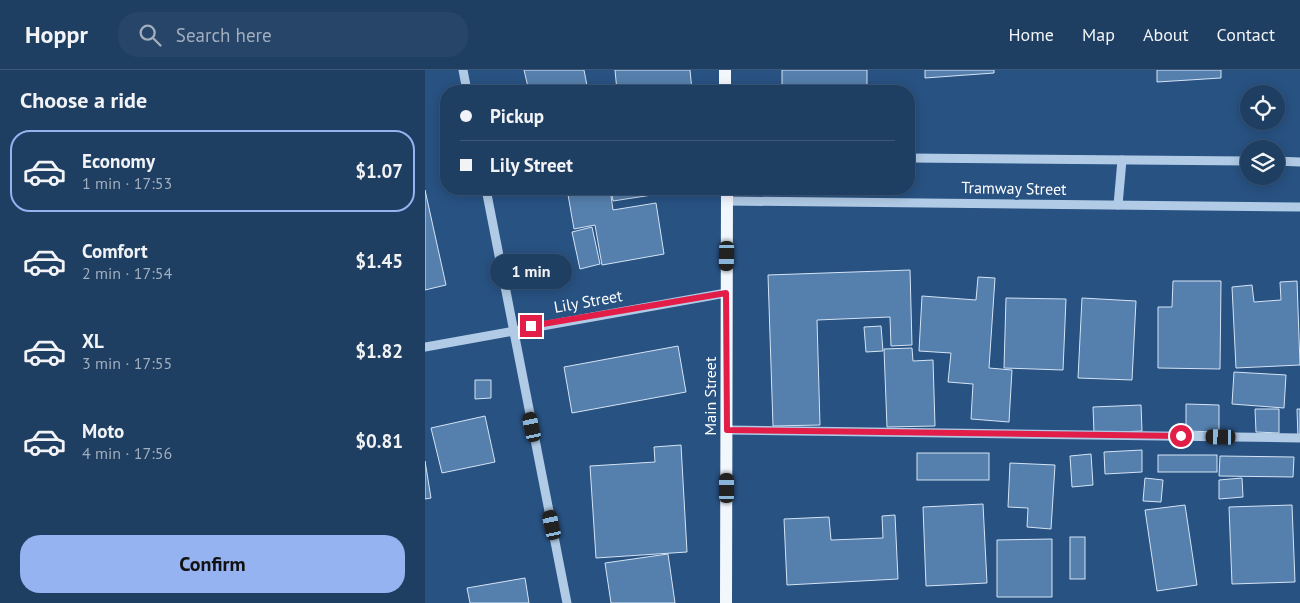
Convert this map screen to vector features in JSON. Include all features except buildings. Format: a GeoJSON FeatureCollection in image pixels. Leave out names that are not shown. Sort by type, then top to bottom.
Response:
{"type":"FeatureCollection","features":[{"type":"Feature","properties":{"kind":"main road"},"geometry":{"type":"LineString","coordinates":[[725,70],[725,85]]}},
{"type":"Feature","properties":{"kind":"main road","name":"Main Street"},"geometry":{"type":"LineString","coordinates":[[726,603],[727,195]]}},
{"type":"Feature","properties":{"kind":"street"},"geometry":{"type":"LineString","coordinates":[[463,70],[466,85]]}},
{"type":"Feature","properties":{"kind":"street","name":"Tramway Street"},"geometry":{"type":"LineString","coordinates":[[915,158],[1240,161]]}},
{"type":"Feature","properties":{"kind":"street"},"geometry":{"type":"LineString","coordinates":[[1118,205],[1122,160]]}},
{"type":"Feature","properties":{"kind":"street"},"geometry":{"type":"LineString","coordinates":[[1285,162],[1300,162]]}},
{"type":"Feature","properties":{"kind":"street"},"geometry":{"type":"LineString","coordinates":[[487,195],[512,330],[567,603]]}},
{"type":"Feature","properties":{"kind":"street","name":"Tramway Street"},"geometry":{"type":"LineString","coordinates":[[727,195],[1118,205],[1300,207]]}},
{"type":"Feature","properties":{"kind":"street","name":"Lily Street"},"geometry":{"type":"LineString","coordinates":[[425,347],[726,293]]}},
{"type":"Feature","properties":{"kind":"street"},"geometry":{"type":"LineString","coordinates":[[727,430],[1300,438]]}},
{"type":"Feature","properties":{"kind":"route"},"geometry":{"type":"LineString","coordinates":[[531,326],[726,293],[727,430],[1181,436]]}}]}
